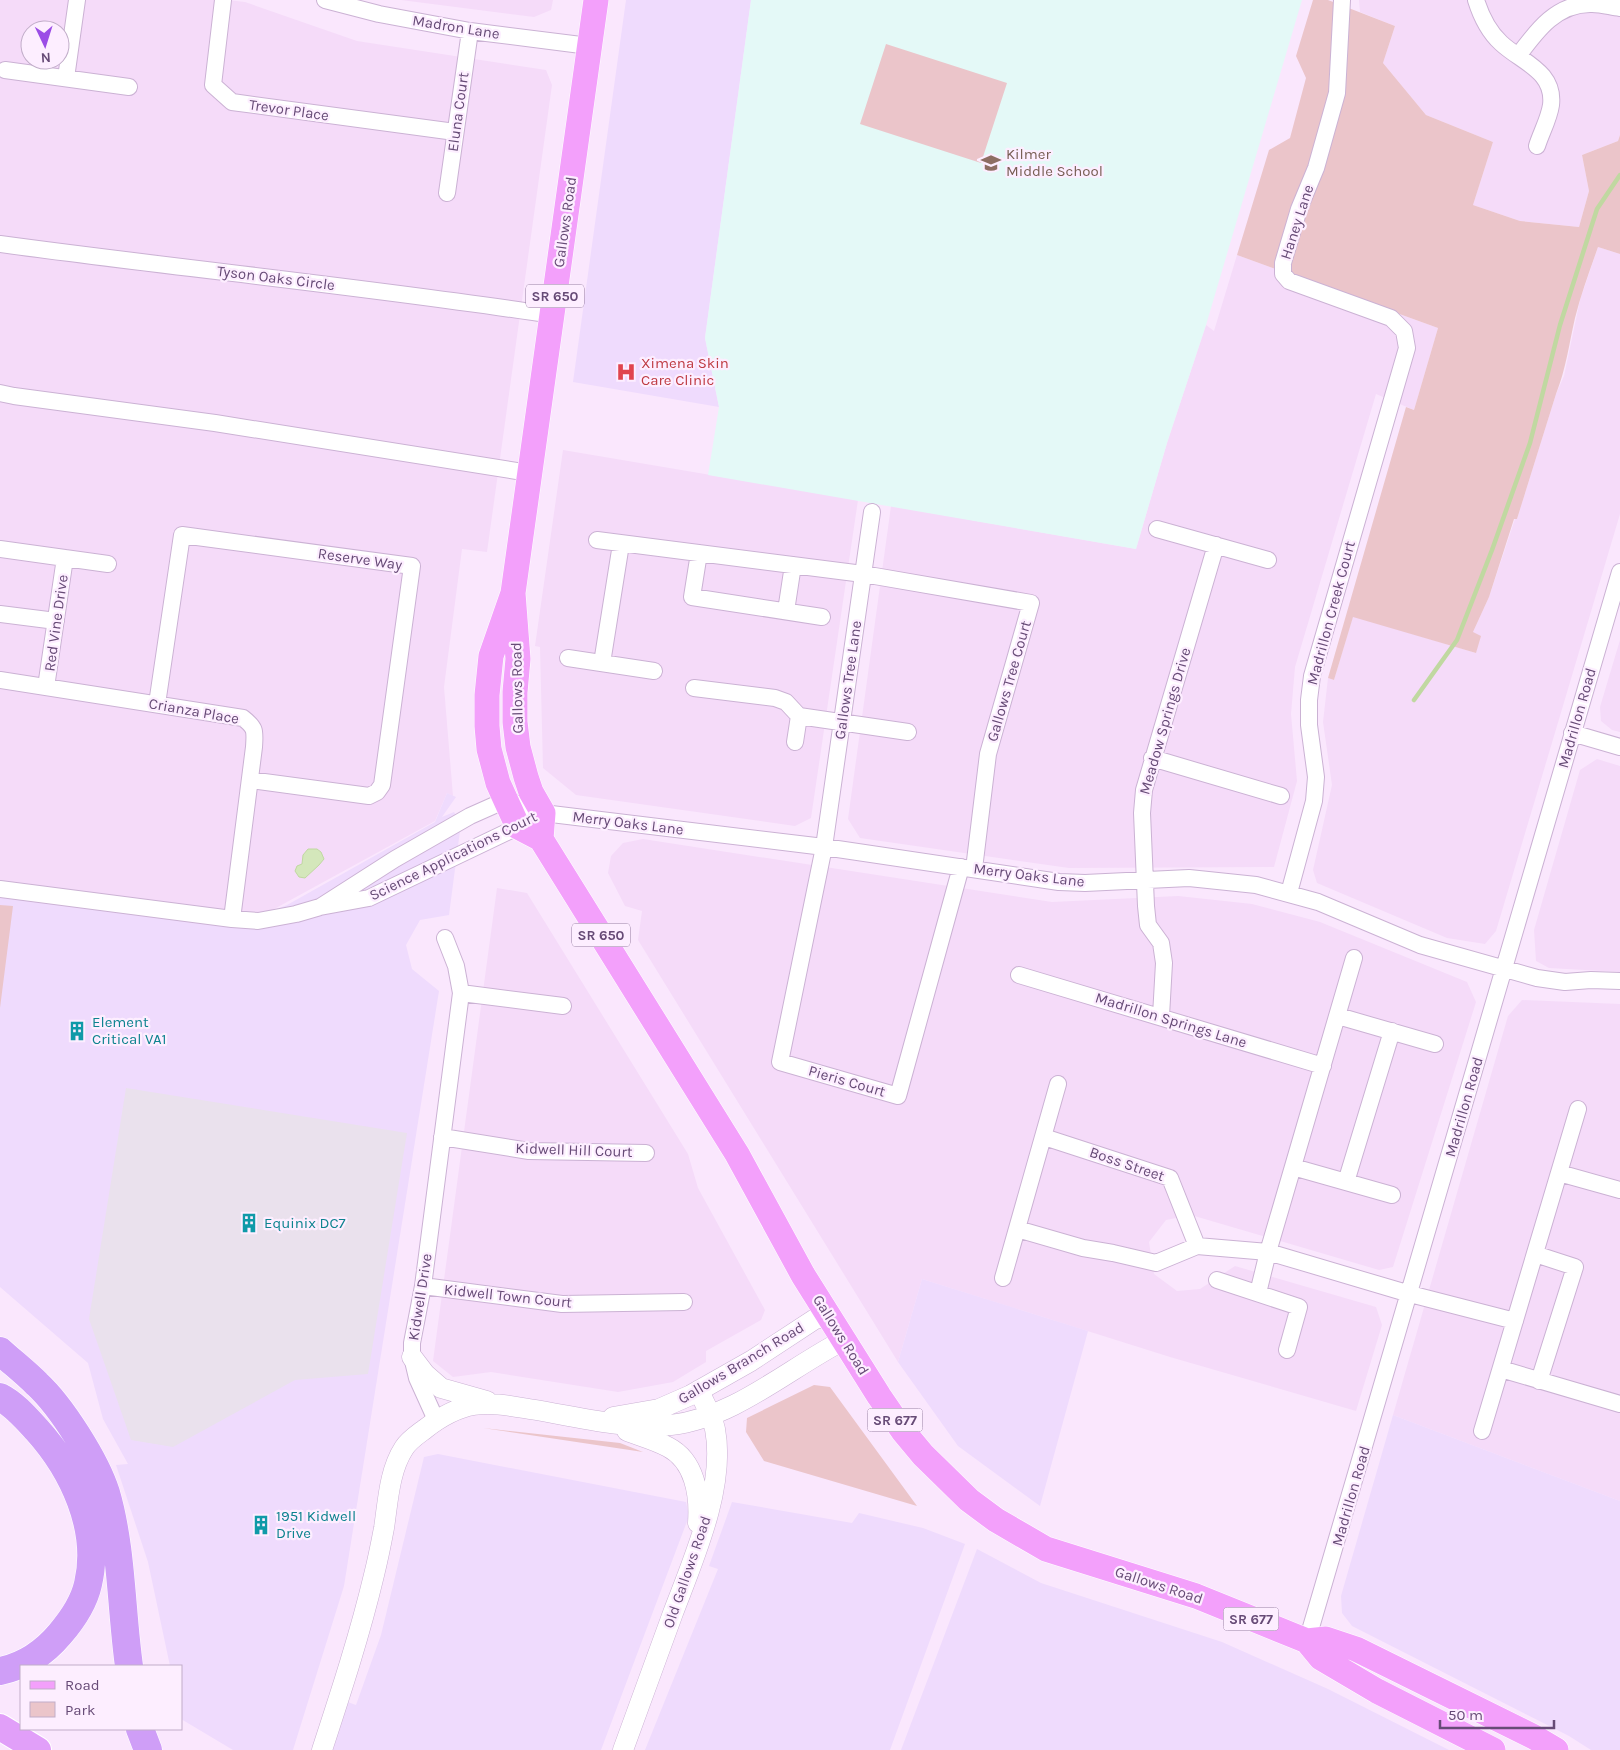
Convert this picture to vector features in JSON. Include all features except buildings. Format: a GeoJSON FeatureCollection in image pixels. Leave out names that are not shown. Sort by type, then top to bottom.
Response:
{"type":"FeatureCollection","features":[{"type":"Feature","properties":{"kind":"highway"},"geometry":{"type":"LineString","coordinates":[[0,1351],[50,1397],[68,1422],[92,1462],[106,1492],[116,1541],[129,1665]]}},
{"type":"Feature","properties":{"kind":"highway"},"geometry":{"type":"LineString","coordinates":[[0,1397],[7,1400],[28,1420],[48,1442],[62,1462],[80,1498],[89,1528],[91,1564],[88,1585],[80,1606],[67,1626],[39,1655],[21,1665]]}},
{"type":"Feature","properties":{"kind":"highway"},"geometry":{"type":"LineString","coordinates":[[0,1671],[20,1665]]}},
{"type":"Feature","properties":{"kind":"highway"},"geometry":{"type":"LineString","coordinates":[[0,1727],[38,1750]]}},
{"type":"Feature","properties":{"kind":"highway"},"geometry":{"type":"LineString","coordinates":[[140,1730],[148,1750]]}},
{"type":"Feature","properties":{"kind":"main road","name":"Gallows Road"},"geometry":{"type":"LineString","coordinates":[[543,813],[531,792],[518,747],[515,722],[518,659],[514,593],[596,0]]}},
{"type":"Feature","properties":{"kind":"main road","name":"Gallows Road"},"geometry":{"type":"LineString","coordinates":[[514,593],[491,656],[486,726],[489,750],[498,783],[518,827]]}},
{"type":"Feature","properties":{"kind":"main road"},"geometry":{"type":"LineString","coordinates":[[518,827],[542,839],[543,813]]}},
{"type":"Feature","properties":{"kind":"main road","name":"Gallows Road"},"geometry":{"type":"LineString","coordinates":[[542,839],[736,1154],[803,1275],[884,1403],[922,1455],[958,1490],[996,1520],[1046,1549],[1196,1596],[1307,1641],[1326,1639],[1356,1649],[1556,1750]]}},
{"type":"Feature","properties":{"kind":"main road","name":"Gallows Road"},"geometry":{"type":"LineString","coordinates":[[1307,1641],[1320,1658],[1377,1691],[1493,1750]]}},
{"type":"Feature","properties":{"kind":"street"},"geometry":{"type":"LineString","coordinates":[[66,78],[77,0]]}},
{"type":"Feature","properties":{"kind":"street","name":"Trevor Place"},"geometry":{"type":"LineString","coordinates":[[224,0],[213,84],[232,102],[455,132]]}},
{"type":"Feature","properties":{"kind":"street","name":"Madron Lane"},"geometry":{"type":"LineString","coordinates":[[325,0],[380,7],[470,31],[589,46]]}},
{"type":"Feature","properties":{"kind":"street","name":"Haney Lane"},"geometry":{"type":"LineString","coordinates":[[1342,0],[1337,93],[1316,168],[1300,209],[1283,263],[1283,274],[1289,281],[1391,318],[1404,331],[1407,348],[1402,367]]}},
{"type":"Feature","properties":{"kind":"street"},"geometry":{"type":"LineString","coordinates":[[1476,0],[1489,30],[1502,44],[1540,72],[1546,80],[1550,92],[1550,106],[1537,146]]}},
{"type":"Feature","properties":{"kind":"street"},"geometry":{"type":"LineString","coordinates":[[1518,56],[1546,21],[1559,12],[1577,5],[1593,4],[1620,8]]}},
{"type":"Feature","properties":{"kind":"street","name":"Eluna Court"},"geometry":{"type":"LineString","coordinates":[[447,193],[470,31]]}},
{"type":"Feature","properties":{"kind":"street"},"geometry":{"type":"LineString","coordinates":[[4,70],[129,87]]}},
{"type":"Feature","properties":{"kind":"street","name":"Tyson Oaks Circle"},"geometry":{"type":"LineString","coordinates":[[0,244],[444,299],[552,315]]}},
{"type":"Feature","properties":{"kind":"street","name":"Madrillon Creek Court"},"geometry":{"type":"LineString","coordinates":[[1289,893],[1314,801],[1316,777],[1309,725],[1309,700],[1312,676],[1402,367]]}},
{"type":"Feature","properties":{"kind":"street"},"geometry":{"type":"LineString","coordinates":[[0,393],[215,423],[530,473]]}},
{"type":"Feature","properties":{"kind":"street","name":"Gallows Tree Lane"},"geometry":{"type":"LineString","coordinates":[[824,847],[872,512]]}},
{"type":"Feature","properties":{"kind":"street"},"geometry":{"type":"LineString","coordinates":[[1158,529],[1268,560]]}},
{"type":"Feature","properties":{"kind":"street","name":"Reserve Way"},"geometry":{"type":"LineString","coordinates":[[157,704],[182,535],[412,566],[382,785],[377,792],[369,796],[250,780]]}},
{"type":"Feature","properties":{"kind":"street"},"geometry":{"type":"LineString","coordinates":[[597,540],[863,574]]}},
{"type":"Feature","properties":{"kind":"street"},"geometry":{"type":"LineString","coordinates":[[602,663],[621,544]]}},
{"type":"Feature","properties":{"kind":"street","name":"Meadow Springs Drive"},"geometry":{"type":"LineString","coordinates":[[1161,1016],[1164,963],[1161,943],[1148,925],[1144,879],[1142,813],[1144,790],[1216,545]]}},
{"type":"Feature","properties":{"kind":"street"},"geometry":{"type":"LineString","coordinates":[[0,549],[108,564]]}},
{"type":"Feature","properties":{"kind":"street"},"geometry":{"type":"LineString","coordinates":[[699,553],[692,598],[822,617]]}},
{"type":"Feature","properties":{"kind":"street","name":"Red Vine Drive"},"geometry":{"type":"LineString","coordinates":[[46,688],[65,558]]}},
{"type":"Feature","properties":{"kind":"street"},"geometry":{"type":"LineString","coordinates":[[786,611],[793,565]]}},
{"type":"Feature","properties":{"kind":"street","name":"Madrillon Road"},"geometry":{"type":"LineString","coordinates":[[1307,1641],[1620,572]]}},
{"type":"Feature","properties":{"kind":"street","name":"Gallows Tree Court"},"geometry":{"type":"LineString","coordinates":[[863,574],[1031,603],[988,754],[968,868]]}},
{"type":"Feature","properties":{"kind":"street"},"geometry":{"type":"LineString","coordinates":[[0,614],[56,621]]}},
{"type":"Feature","properties":{"kind":"street"},"geometry":{"type":"LineString","coordinates":[[568,658],[654,671]]}},
{"type":"Feature","properties":{"kind":"street","name":"Crianza Place"},"geometry":{"type":"LineString","coordinates":[[0,680],[243,718],[249,722],[254,730],[254,747],[232,919]]}},
{"type":"Feature","properties":{"kind":"street"},"geometry":{"type":"LineString","coordinates":[[694,688],[775,698],[786,702],[799,716],[908,732]]}},
{"type":"Feature","properties":{"kind":"street"},"geometry":{"type":"LineString","coordinates":[[796,742],[799,716]]}},
{"type":"Feature","properties":{"kind":"street"},"geometry":{"type":"LineString","coordinates":[[1572,733],[1620,747]]}},
{"type":"Feature","properties":{"kind":"street"},"geometry":{"type":"LineString","coordinates":[[1152,758],[1281,796]]}},
{"type":"Feature","properties":{"kind":"street","name":"Science Applications Court"},"geometry":{"type":"LineString","coordinates":[[320,907],[395,859],[470,816],[506,800],[543,813]]}},
{"type":"Feature","properties":{"kind":"street","name":"Merry Oaks Lane"},"geometry":{"type":"LineString","coordinates":[[543,813],[824,847],[1059,882],[1085,883],[1181,878],[1256,885],[1318,902],[1420,945],[1537,978],[1565,982],[1591,980],[1620,981]]}},
{"type":"Feature","properties":{"kind":"street","name":"Science Applications Court"},"geometry":{"type":"LineString","coordinates":[[0,889],[258,921],[369,898],[518,827],[543,813]]}},
{"type":"Feature","properties":{"kind":"street","name":"Pieris Court"},"geometry":{"type":"LineString","coordinates":[[824,847],[780,1062],[898,1096],[968,868]]}},
{"type":"Feature","properties":{"kind":"street","name":"Kidwell Drive"},"geometry":{"type":"LineString","coordinates":[[436,1420],[417,1378],[412,1357],[412,1342],[423,1286],[461,993],[456,966],[445,938]]}},
{"type":"Feature","properties":{"kind":"street"},"geometry":{"type":"LineString","coordinates":[[1258,1294],[1268,1252],[1354,958]]}},
{"type":"Feature","properties":{"kind":"street","name":"Madrillon Springs Lane"},"geometry":{"type":"LineString","coordinates":[[1019,975],[1323,1066]]}},
{"type":"Feature","properties":{"kind":"street"},"geometry":{"type":"LineString","coordinates":[[461,993],[563,1006]]}},
{"type":"Feature","properties":{"kind":"street"},"geometry":{"type":"LineString","coordinates":[[1338,1016],[1435,1044]]}},
{"type":"Feature","properties":{"kind":"street"},"geometry":{"type":"LineString","coordinates":[[1346,1182],[1392,1031]]}},
{"type":"Feature","properties":{"kind":"street"},"geometry":{"type":"LineString","coordinates":[[1003,1278],[1058,1084]]}},
{"type":"Feature","properties":{"kind":"street"},"geometry":{"type":"LineString","coordinates":[[1482,1431],[1578,1109]]}},
{"type":"Feature","properties":{"kind":"street","name":"Kidwell Hill Court"},"geometry":{"type":"LineString","coordinates":[[442,1137],[530,1151],[646,1153]]}},
{"type":"Feature","properties":{"kind":"street","name":"Boss Street"},"geometry":{"type":"LineString","coordinates":[[1044,1137],[1170,1178],[1197,1246]]}},
{"type":"Feature","properties":{"kind":"street"},"geometry":{"type":"LineString","coordinates":[[1293,1167],[1392,1195]]}},
{"type":"Feature","properties":{"kind":"street"},"geometry":{"type":"LineString","coordinates":[[1559,1173],[1620,1190]]}},
{"type":"Feature","properties":{"kind":"street"},"geometry":{"type":"LineString","coordinates":[[1017,1229],[1083,1248],[1156,1263],[1197,1246],[1268,1252],[1410,1294],[1515,1321]]}},
{"type":"Feature","properties":{"kind":"street"},"geometry":{"type":"LineString","coordinates":[[1535,1254],[1575,1266],[1539,1381]]}},
{"type":"Feature","properties":{"kind":"street"},"geometry":{"type":"LineString","coordinates":[[1217,1280],[1299,1307],[1287,1350]]}},
{"type":"Feature","properties":{"kind":"street","name":"Kidwell Town Court"},"geometry":{"type":"LineString","coordinates":[[423,1286],[562,1304],[684,1302]]}},
{"type":"Feature","properties":{"kind":"street","name":"Gallows Branch Road"},"geometry":{"type":"LineString","coordinates":[[594,1420],[659,1409],[699,1390],[751,1361],[815,1319],[829,1316]]}},
{"type":"Feature","properties":{"kind":"street","name":"Gallows Branch Road"},"geometry":{"type":"LineString","coordinates":[[436,1420],[460,1409],[475,1405],[498,1404],[636,1426],[681,1423],[710,1416],[742,1400],[844,1340]]}},
{"type":"Feature","properties":{"kind":"street"},"geometry":{"type":"LineString","coordinates":[[412,1357],[430,1379],[441,1388],[498,1404]]}},
{"type":"Feature","properties":{"kind":"street"},"geometry":{"type":"LineString","coordinates":[[1501,1369],[1620,1404]]}},
{"type":"Feature","properties":{"kind":"street","name":"Old Gallows Road"},"geometry":{"type":"LineString","coordinates":[[623,1750],[712,1499],[716,1469],[715,1428],[699,1390]]}},
{"type":"Feature","properties":{"kind":"street"},"geometry":{"type":"LineString","coordinates":[[322,1750],[362,1625],[378,1557],[391,1481],[396,1463],[409,1443],[436,1420]]}},
{"type":"Feature","properties":{"kind":"street"},"geometry":{"type":"LineString","coordinates":[[594,1420],[669,1447],[681,1457],[690,1468],[696,1485],[699,1516],[697,1545]]}},
{"type":"Feature","properties":{"kind":"shaded area"},"geometry":{"type":"Polygon","coordinates":[[[0,0],[228,0],[245,2],[357,41],[546,70],[552,85],[487,552],[462,549],[444,687],[453,796],[447,793],[435,821],[265,914],[0,889],[0,0]]]}},
{"type":"Feature","properties":{"kind":"shaded area"},"geometry":{"type":"Polygon","coordinates":[[[401,0],[553,0],[551,10],[534,17],[401,0]]]}},
{"type":"Feature","properties":{"kind":"shaded area"},"geometry":{"type":"Polygon","coordinates":[[[626,0],[751,0],[705,338],[719,407],[573,382],[626,0]]]}},
{"type":"Feature","properties":{"kind":"shaded area","name":"Kilmer Middle School"},"geometry":{"type":"Polygon","coordinates":[[[751,0],[1302,0],[1206,325],[1167,443],[1136,549],[708,475],[719,407],[705,338],[751,0]]]}},
{"type":"Feature","properties":{"kind":"shaded area"},"geometry":{"type":"Polygon","coordinates":[[[1359,0],[1620,0],[1620,135],[1618,141],[1582,155],[1589,191],[1579,227],[1520,221],[1473,205],[1493,142],[1426,115],[1383,63],[1395,26],[1360,12],[1359,0]]]}},
{"type":"Feature","properties":{"kind":"shaded area"},"geometry":{"type":"Polygon","coordinates":[[[1598,247],[1620,254],[1620,514],[1496,931],[1485,944],[1447,938],[1317,883],[1313,870],[1332,785],[1323,722],[1328,678],[1334,680],[1353,616],[1476,653],[1473,632],[1489,597],[1515,519],[1517,519],[1556,394],[1564,376],[1580,300],[1598,247]]]}},
{"type":"Feature","properties":{"kind":"shaded area"},"geometry":{"type":"Polygon","coordinates":[[[1237,255],[1438,328],[1414,410],[1376,394],[1295,667],[1291,714],[1297,781],[1274,867],[1069,868],[860,838],[848,819],[891,506],[1136,549],[1167,443],[1206,325],[1214,331],[1237,255]]]}},
{"type":"Feature","properties":{"kind":"shaded area"},"geometry":{"type":"Polygon","coordinates":[[[563,450],[858,500],[811,818],[795,826],[576,795],[543,768],[540,647],[535,646],[563,450]]]}},
{"type":"Feature","properties":{"kind":"shaded area"},"geometry":{"type":"Polygon","coordinates":[[[1620,640],[1620,732],[1612,730],[1601,721],[1600,707],[1620,640]]]}},
{"type":"Feature","properties":{"kind":"shaded area"},"geometry":{"type":"Polygon","coordinates":[[[1597,759],[1620,766],[1620,972],[1549,968],[1536,961],[1534,930],[1580,770],[1597,759]]]}},
{"type":"Feature","properties":{"kind":"shaded area"},"geometry":{"type":"Polygon","coordinates":[[[447,793],[456,797],[442,817],[454,812],[461,823],[449,915],[420,920],[406,945],[412,969],[439,991],[344,1586],[293,1750],[233,1750],[182,1720],[182,1665],[170,1665],[148,1562],[116,1465],[128,1464],[103,1419],[88,1363],[0,1287],[0,888],[259,916],[287,905],[435,822],[447,793]]]}},
{"type":"Feature","properties":{"kind":"shaded area"},"geometry":{"type":"Polygon","coordinates":[[[643,839],[1052,902],[1178,896],[1252,904],[1320,922],[1467,982],[1476,1002],[1393,1267],[1379,1270],[1191,1215],[1166,1220],[1149,1242],[1154,1274],[1177,1291],[1200,1289],[1235,1266],[1376,1307],[1382,1325],[1356,1411],[1170,1357],[922,1279],[898,1362],[638,940],[642,911],[625,906],[608,873],[611,856],[623,843],[643,839]]]}},
{"type":"Feature","properties":{"kind":"shaded area"},"geometry":{"type":"Polygon","coordinates":[[[308,849],[317,849],[321,852],[324,859],[305,878],[299,877],[295,871],[297,866],[302,864],[303,855],[308,849]]]}},
{"type":"Feature","properties":{"kind":"shaded area"},"geometry":{"type":"Polygon","coordinates":[[[497,888],[527,893],[688,1154],[698,1188],[765,1310],[761,1320],[706,1351],[706,1362],[673,1382],[618,1392],[491,1372],[453,1377],[433,1361],[497,888]]]}},
{"type":"Feature","properties":{"kind":"shaded area"},"geometry":{"type":"Polygon","coordinates":[[[1522,1000],[1620,1004],[1620,1501],[1393,1415],[1508,1016],[1522,1000]]]}},
{"type":"Feature","properties":{"kind":"shaded area"},"geometry":{"type":"Polygon","coordinates":[[[126,1088],[407,1133],[368,1374],[295,1380],[173,1447],[131,1440],[89,1319],[126,1088]]]}},
{"type":"Feature","properties":{"kind":"shaded area"},"geometry":{"type":"Polygon","coordinates":[[[922,1279],[1088,1331],[1040,1506],[958,1446],[898,1362],[922,1279]]]}},
{"type":"Feature","properties":{"kind":"shaded area"},"geometry":{"type":"Polygon","coordinates":[[[1393,1415],[1620,1501],[1620,1750],[1591,1750],[1569,1736],[1352,1626],[1342,1613],[1341,1596],[1393,1415]]]}},
{"type":"Feature","properties":{"kind":"shaded area"},"geometry":{"type":"Polygon","coordinates":[[[438,1454],[686,1502],[689,1516],[601,1750],[326,1750],[342,1700],[356,1705],[381,1635],[424,1457],[438,1454]]]}},
{"type":"Feature","properties":{"kind":"shaded area"},"geometry":{"type":"Polygon","coordinates":[[[732,1502],[852,1523],[859,1513],[923,1528],[965,1544],[890,1750],[645,1750],[718,1569],[709,1566],[732,1502]]]}},
{"type":"Feature","properties":{"kind":"shaded area"},"geometry":{"type":"Polygon","coordinates":[[[977,1549],[1041,1583],[1222,1642],[1328,1689],[1449,1750],[901,1750],[977,1549]]]}},
{"type":"Feature","properties":{"kind":"green space"},"geometry":{"type":"Polygon","coordinates":[[[1313,0],[1328,0],[1395,26],[1383,63],[1426,115],[1493,142],[1473,205],[1520,221],[1579,227],[1589,191],[1582,155],[1618,141],[1620,135],[1620,254],[1598,247],[1577,309],[1562,375],[1517,519],[1514,519],[1489,597],[1473,632],[1481,636],[1476,653],[1353,617],[1334,680],[1328,678],[1406,407],[1414,410],[1438,328],[1237,255],[1269,150],[1290,138],[1306,78],[1296,56],[1313,0]]]}},
{"type":"Feature","properties":{"kind":"green space"},"geometry":{"type":"Polygon","coordinates":[[[886,44],[1007,83],[981,163],[860,124],[886,44]]]}},
{"type":"Feature","properties":{"kind":"green space"},"geometry":{"type":"Polygon","coordinates":[[[0,905],[13,906],[0,1008],[0,905]]]}},
{"type":"Feature","properties":{"kind":"green space"},"geometry":{"type":"Polygon","coordinates":[[[814,1385],[830,1387],[917,1506],[764,1461],[746,1432],[747,1418],[814,1385]]]}},
{"type":"Feature","properties":{"kind":"green space"},"geometry":{"type":"Polygon","coordinates":[[[483,1428],[620,1443],[643,1452],[483,1428]]]}},
{"type":"Feature","properties":{"kind":"waterway"},"geometry":{"type":"LineString","coordinates":[[1414,700],[1457,640],[1492,550],[1530,443],[1560,325],[1597,209],[1620,175]]}},
{"type":"Feature","properties":{"kind":"place","name":"Kilmer Middle School"},"geometry":{"type":"Point","coordinates":[991,163]}},
{"type":"Feature","properties":{"kind":"place","name":"Ximena Skin Care Clinic"},"geometry":{"type":"Point","coordinates":[626,372]}},
{"type":"Feature","properties":{"kind":"place","name":"Element Critical VA1"},"geometry":{"type":"Point","coordinates":[77,1031]}},
{"type":"Feature","properties":{"kind":"place","name":"Equinix DC7"},"geometry":{"type":"Point","coordinates":[249,1223]}},
{"type":"Feature","properties":{"kind":"place","name":"1951 Kidwell Drive"},"geometry":{"type":"Point","coordinates":[261,1525]}}]}
